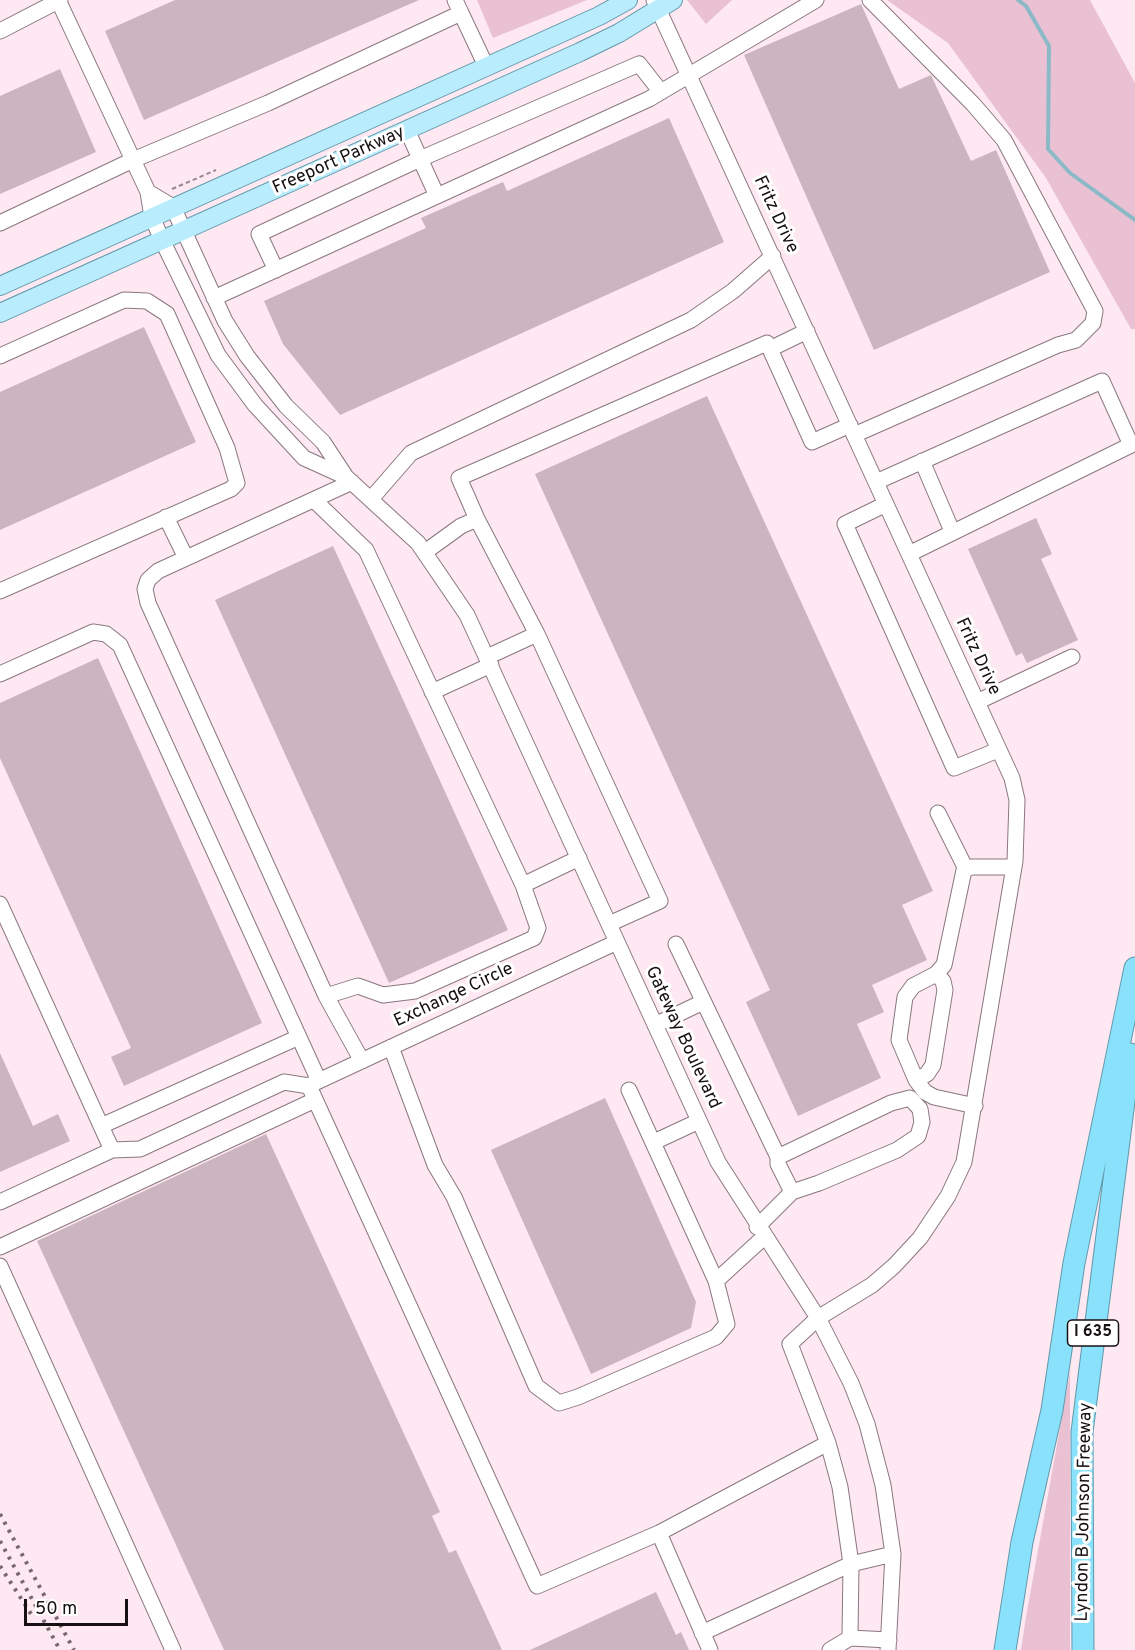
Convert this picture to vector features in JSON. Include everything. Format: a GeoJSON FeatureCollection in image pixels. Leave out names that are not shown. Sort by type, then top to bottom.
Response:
{"type":"FeatureCollection","features":[{"type":"Feature","properties":{"kind":"highway"},"geometry":{"type":"LineString","coordinates":[[1005,1650],[1022,1542],[1052,1410],[1074,1263],[1135,968]]}},
{"type":"Feature","properties":{"kind":"highway","name":"Lyndon B Johnson Freeway"},"geometry":{"type":"LineString","coordinates":[[1083,1650],[1082,1432],[1135,1018]]}},
{"type":"Feature","properties":{"kind":"main road","name":"Freeport Parkway"},"geometry":{"type":"LineString","coordinates":[[0,286],[599,16],[628,0]]}},
{"type":"Feature","properties":{"kind":"main road","name":"Freeport Parkway"},"geometry":{"type":"LineString","coordinates":[[0,313],[600,43],[662,3]]}},
{"type":"Feature","properties":{"kind":"street"},"geometry":{"type":"LineString","coordinates":[[214,298],[661,92],[816,0]]}},
{"type":"Feature","properties":{"kind":"street"},"geometry":{"type":"LineString","coordinates":[[609,924],[660,901],[537,634],[477,519],[459,478],[767,343],[812,442],[852,430],[1076,340],[1087,332],[1093,323],[1095,311],[1004,140],[973,104],[870,0]]}},
{"type":"Feature","properties":{"kind":"street"},"geometry":{"type":"LineString","coordinates":[[0,31],[59,1]]}},
{"type":"Feature","properties":{"kind":"street","name":"Gateway Boulevard"},"geometry":{"type":"LineString","coordinates":[[59,1],[148,192],[152,217],[162,240],[218,355],[255,405],[304,458],[349,480],[425,552],[467,615],[718,1162],[760,1232],[818,1318],[851,1383],[867,1425],[883,1485],[892,1554],[889,1645]]}},
{"type":"Feature","properties":{"kind":"street","name":"Fritz Drive"},"geometry":{"type":"LineString","coordinates":[[662,3],[690,75],[1012,778],[1017,800],[1014,867],[964,1162],[948,1196],[920,1238],[872,1286],[818,1318],[790,1344],[828,1443]]}},
{"type":"Feature","properties":{"kind":"street"},"geometry":{"type":"LineString","coordinates":[[0,223],[133,160],[268,104],[458,6],[486,66]]}},
{"type":"Feature","properties":{"kind":"street"},"geometry":{"type":"LineString","coordinates":[[276,270],[259,234],[420,159],[639,64],[661,92]]}},
{"type":"Feature","properties":{"kind":"street"},"geometry":{"type":"LineString","coordinates":[[407,130],[437,196]]}},
{"type":"Feature","properties":{"kind":"street"},"geometry":{"type":"LineString","coordinates":[[148,192],[173,207]]}},
{"type":"Feature","properties":{"kind":"street","name":"Gateway Boulevard"},"geometry":{"type":"LineString","coordinates":[[173,207],[225,321],[286,406],[323,442],[349,480]]}},
{"type":"Feature","properties":{"kind":"street"},"geometry":{"type":"LineString","coordinates":[[371,499],[411,453],[691,320],[733,291],[773,256]]}},
{"type":"Feature","properties":{"kind":"street"},"geometry":{"type":"LineString","coordinates":[[0,356],[124,300],[147,301],[167,314],[227,448],[237,483],[231,489],[0,591]]}},
{"type":"Feature","properties":{"kind":"street"},"geometry":{"type":"LineString","coordinates":[[167,314],[192,304]]}},
{"type":"Feature","properties":{"kind":"street"},"geometry":{"type":"LineString","coordinates":[[770,349],[807,331]]}},
{"type":"Feature","properties":{"kind":"street"},"geometry":{"type":"LineString","coordinates":[[876,482],[1101,381],[1131,445],[909,554]]}},
{"type":"Feature","properties":{"kind":"street"},"geometry":{"type":"LineString","coordinates":[[922,461],[952,531]]}},
{"type":"Feature","properties":{"kind":"street"},"geometry":{"type":"LineString","coordinates":[[349,480],[314,500],[158,571],[148,580],[145,589],[148,603],[326,996],[362,1061]]}},
{"type":"Feature","properties":{"kind":"street"},"geometry":{"type":"LineString","coordinates":[[314,500],[366,550],[523,885],[538,928],[534,938],[415,992],[383,995],[358,986],[326,996]]}},
{"type":"Feature","properties":{"kind":"street"},"geometry":{"type":"LineString","coordinates":[[886,504],[845,524],[954,768],[998,750]]}},
{"type":"Feature","properties":{"kind":"street"},"geometry":{"type":"LineString","coordinates":[[166,518],[186,558]]}},
{"type":"Feature","properties":{"kind":"street"},"geometry":{"type":"LineString","coordinates":[[425,552],[461,526],[477,519]]}},
{"type":"Feature","properties":{"kind":"street"},"geometry":{"type":"LineString","coordinates":[[0,674],[93,632],[106,634],[120,645],[299,1037],[314,1089],[537,1586],[659,1533],[828,1443],[840,1487],[851,1564],[850,1638]]}},
{"type":"Feature","properties":{"kind":"street"},"geometry":{"type":"LineString","coordinates":[[432,692],[537,634]]}},
{"type":"Feature","properties":{"kind":"street"},"geometry":{"type":"LineString","coordinates":[[977,702],[1072,657]]}},
{"type":"Feature","properties":{"kind":"street"},"geometry":{"type":"LineString","coordinates":[[938,813],[966,869],[944,965],[936,974],[913,986],[905,997],[899,1040],[916,1080],[929,1094],[975,1106]]}},
{"type":"Feature","properties":{"kind":"street"},"geometry":{"type":"LineString","coordinates":[[523,885],[579,858]]}},
{"type":"Feature","properties":{"kind":"street"},"geometry":{"type":"LineString","coordinates":[[966,869],[1014,867]]}},
{"type":"Feature","properties":{"kind":"street"},"geometry":{"type":"LineString","coordinates":[[0,904],[112,1150]]}},
{"type":"Feature","properties":{"kind":"street","name":"Exchange Circle"},"geometry":{"type":"LineString","coordinates":[[0,1247],[314,1089],[362,1061],[617,942]]}},
{"type":"Feature","properties":{"kind":"street"},"geometry":{"type":"LineString","coordinates":[[676,944],[778,1157],[778,1164],[792,1192]]}},
{"type":"Feature","properties":{"kind":"street"},"geometry":{"type":"LineString","coordinates":[[916,1080],[927,1074],[933,1065],[945,990],[943,981],[936,974]]}},
{"type":"Feature","properties":{"kind":"street"},"geometry":{"type":"LineString","coordinates":[[655,1025],[703,1002]]}},
{"type":"Feature","properties":{"kind":"street"},"geometry":{"type":"LineString","coordinates":[[101,1126],[299,1037]]}},
{"type":"Feature","properties":{"kind":"street"},"geometry":{"type":"LineString","coordinates":[[391,1047],[435,1165],[454,1197],[537,1386],[559,1403],[578,1398],[716,1337],[727,1324],[716,1281],[629,1090]]}},
{"type":"Feature","properties":{"kind":"street"},"geometry":{"type":"LineString","coordinates":[[0,1202],[112,1150],[140,1149],[284,1082],[314,1089]]}},
{"type":"Feature","properties":{"kind":"street"},"geometry":{"type":"LineString","coordinates":[[917,1105],[929,1094]]}},
{"type":"Feature","properties":{"kind":"street"},"geometry":{"type":"LineString","coordinates":[[716,1281],[792,1192],[897,1150],[918,1136],[922,1122],[917,1105],[910,1098],[891,1103],[778,1157]]}},
{"type":"Feature","properties":{"kind":"street"},"geometry":{"type":"LineString","coordinates":[[654,1142],[699,1121]]}},
{"type":"Feature","properties":{"kind":"street"},"geometry":{"type":"LineString","coordinates":[[0,1266],[172,1650]]}},
{"type":"Feature","properties":{"kind":"street"},"geometry":{"type":"LineString","coordinates":[[659,1533],[710,1650]]}},
{"type":"Feature","properties":{"kind":"street"},"geometry":{"type":"LineString","coordinates":[[702,1633],[851,1564],[892,1554]]}},
{"type":"Feature","properties":{"kind":"street"},"geometry":{"type":"LineString","coordinates":[[830,1650],[850,1638],[889,1645]]}},
{"type":"Feature","properties":{"kind":"shaded area"},"geometry":{"type":"Polygon","coordinates":[[[477,0],[587,0],[493,38],[477,0]]]}},
{"type":"Feature","properties":{"kind":"shaded area"},"geometry":{"type":"Polygon","coordinates":[[[687,0],[732,0],[706,24],[687,0]]]}},
{"type":"Feature","properties":{"kind":"shaded area"},"geometry":{"type":"Polygon","coordinates":[[[887,0],[1090,0],[1135,83],[1135,329],[1131,329],[1046,178],[948,43],[887,0]]]}},
{"type":"Feature","properties":{"kind":"shaded area"},"geometry":{"type":"Polygon","coordinates":[[[1070,1372],[1070,1650],[1021,1650],[1026,1617],[1070,1372]]]}},
{"type":"Feature","properties":{"kind":"building"},"geometry":{"type":"Polygon","coordinates":[[[175,0],[419,0],[144,120],[105,31],[175,0]]]}},
{"type":"Feature","properties":{"kind":"building"},"geometry":{"type":"Polygon","coordinates":[[[861,4],[899,89],[931,75],[971,161],[996,150],[1050,272],[874,350],[744,55],[861,4]]]}},
{"type":"Feature","properties":{"kind":"building"},"geometry":{"type":"Polygon","coordinates":[[[60,69],[96,152],[0,194],[0,96],[60,69]]]}},
{"type":"Feature","properties":{"kind":"building"},"geometry":{"type":"Polygon","coordinates":[[[669,118],[724,242],[340,415],[283,344],[264,301],[426,228],[421,218],[503,182],[507,191],[669,118]]]}},
{"type":"Feature","properties":{"kind":"building"},"geometry":{"type":"Polygon","coordinates":[[[144,327],[196,442],[0,530],[0,392],[144,327]]]}},
{"type":"Feature","properties":{"kind":"building"},"geometry":{"type":"Polygon","coordinates":[[[707,396],[933,891],[902,905],[927,960],[872,985],[884,1012],[857,1024],[881,1078],[798,1116],[746,1002],[770,990],[535,474],[707,396]]]}},
{"type":"Feature","properties":{"kind":"building"},"geometry":{"type":"Polygon","coordinates":[[[1036,518],[1052,554],[1041,559],[1078,640],[1027,663],[1022,653],[1016,656],[968,549],[1036,518]]]}},
{"type":"Feature","properties":{"kind":"building"},"geometry":{"type":"Polygon","coordinates":[[[333,546],[508,930],[389,983],[215,600],[333,546]]]}},
{"type":"Feature","properties":{"kind":"building"},"geometry":{"type":"Polygon","coordinates":[[[98,658],[262,1023],[124,1086],[111,1057],[131,1048],[0,758],[0,703],[98,658]]]}},
{"type":"Feature","properties":{"kind":"building"},"geometry":{"type":"Polygon","coordinates":[[[0,1053],[33,1126],[58,1114],[70,1141],[0,1172],[0,1053]]]}},
{"type":"Feature","properties":{"kind":"building"},"geometry":{"type":"Polygon","coordinates":[[[605,1098],[696,1302],[691,1328],[591,1374],[491,1150],[605,1098]]]}},
{"type":"Feature","properties":{"kind":"building"},"geometry":{"type":"Polygon","coordinates":[[[266,1134],[440,1512],[432,1516],[449,1553],[456,1550],[502,1650],[224,1650],[37,1241],[266,1134]]]}},
{"type":"Feature","properties":{"kind":"building"},"geometry":{"type":"Polygon","coordinates":[[[656,1592],[676,1635],[681,1632],[689,1650],[530,1650],[656,1592]]]}},
{"type":"Feature","properties":{"kind":"waterway"},"geometry":{"type":"LineString","coordinates":[[1018,0],[1026,6],[1049,46],[1048,149],[1070,173],[1135,220]]}},
{"type":"Feature","properties":{"kind":"railway"},"geometry":{"type":"LineString","coordinates":[[0,1514],[74,1650]]}},
{"type":"Feature","properties":{"kind":"railway"},"geometry":{"type":"LineString","coordinates":[[0,1541],[60,1650]]}},
{"type":"Feature","properties":{"kind":"railway"},"geometry":{"type":"LineString","coordinates":[[0,1566],[33,1617]]}}]}
